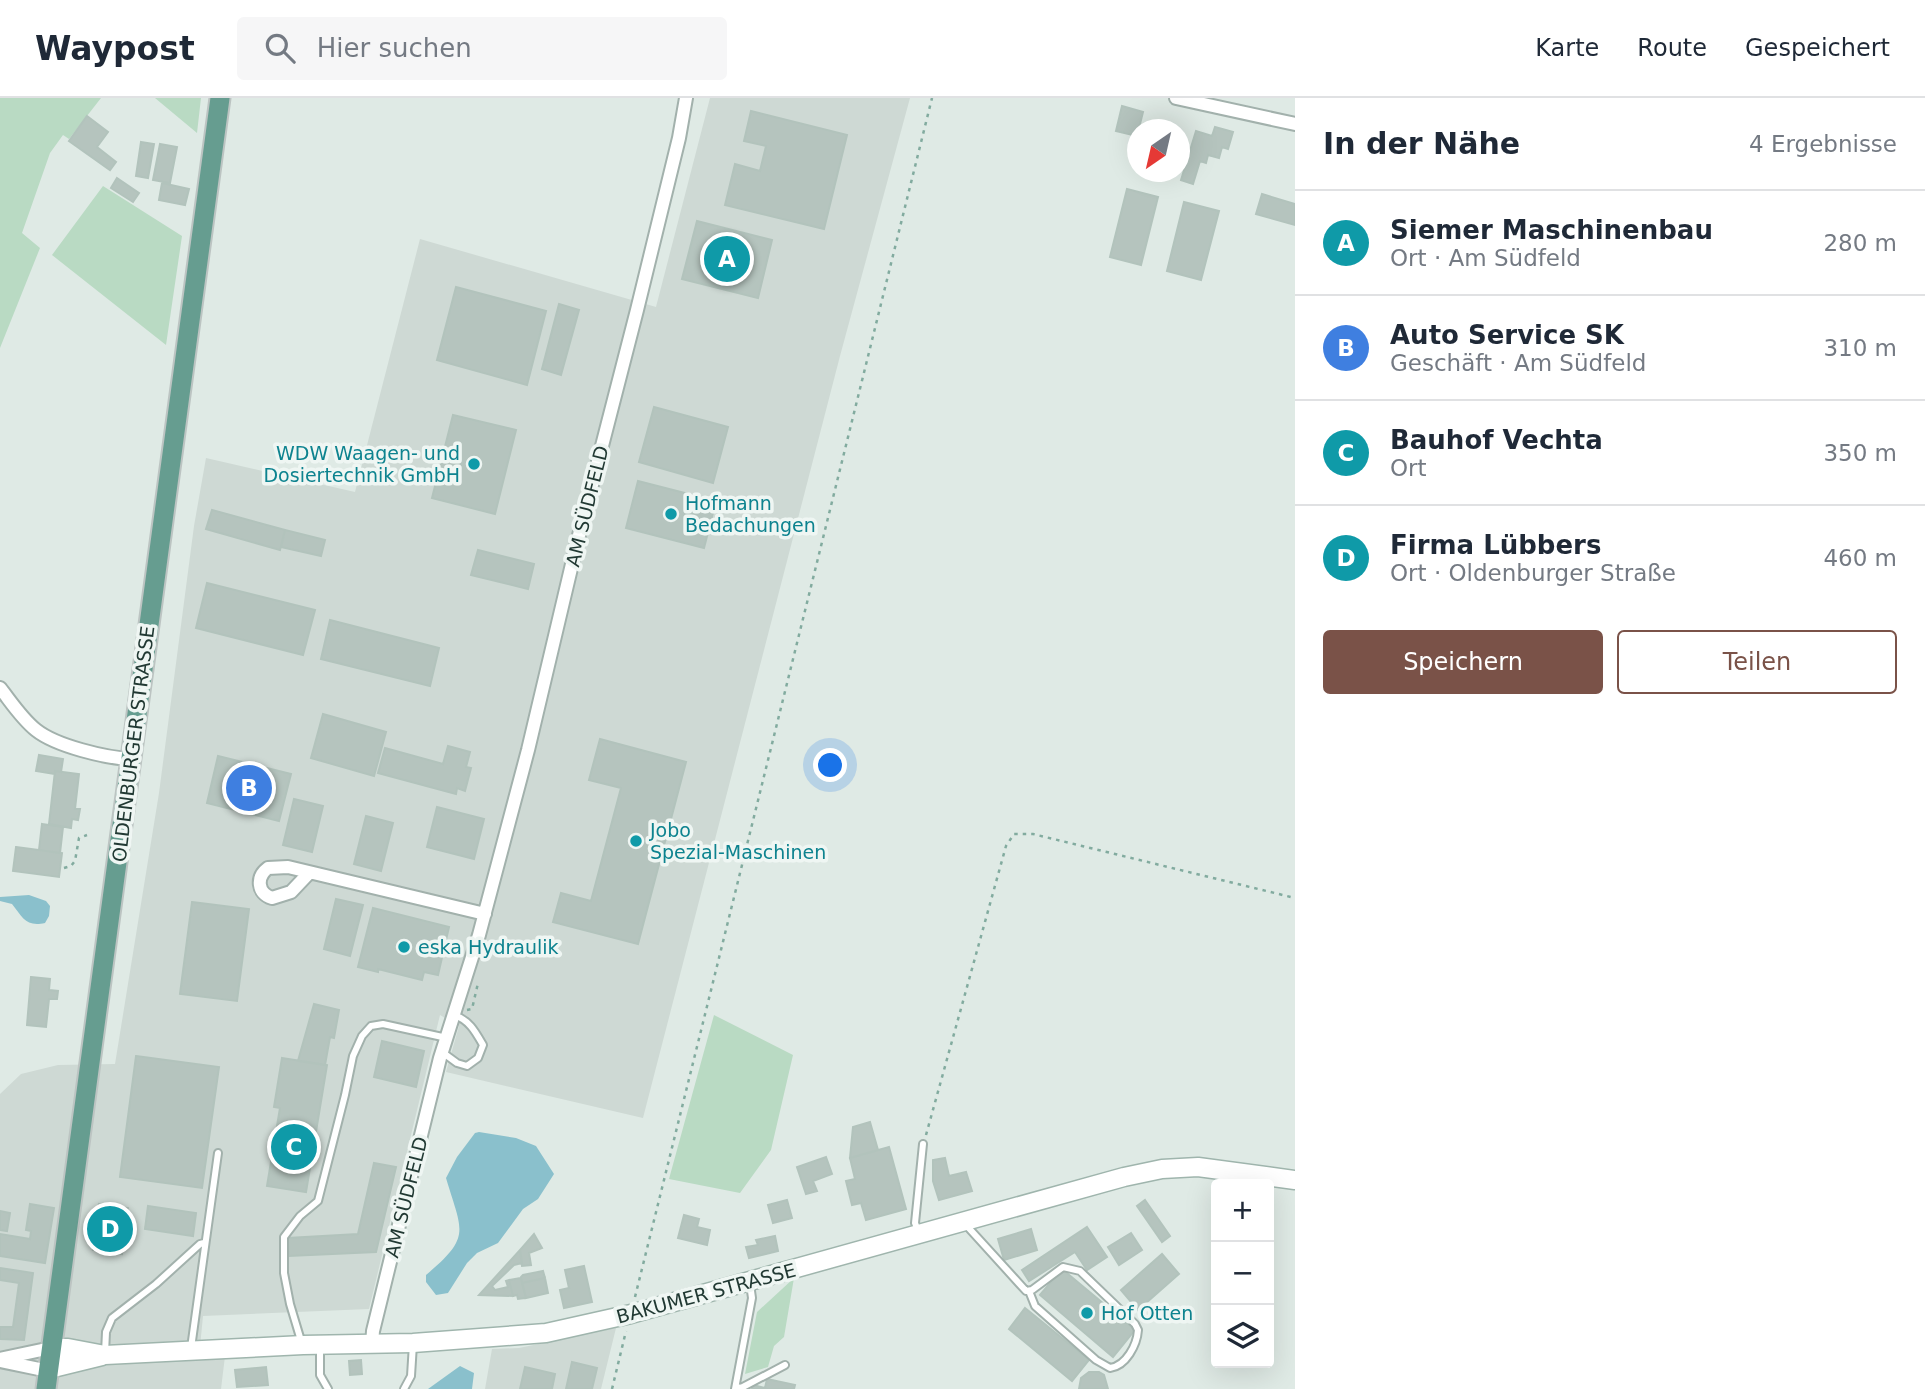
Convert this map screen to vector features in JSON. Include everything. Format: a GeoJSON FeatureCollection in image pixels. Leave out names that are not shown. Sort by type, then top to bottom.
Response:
{"type":"FeatureCollection","features":[{"type":"Feature","properties":{"kind":"main road","name":"OLDENBURGER STRASSE"},"geometry":{"type":"LineString","coordinates":[[46,1389],[220,98]]}},
{"type":"Feature","properties":{"kind":"street","name":"AM SÜDFELD"},"geometry":{"type":"LineString","coordinates":[[372,1344],[442,1052],[485,914],[637,310],[679,138],[686,98]]}},
{"type":"Feature","properties":{"kind":"street"},"geometry":{"type":"LineString","coordinates":[[1176,98],[1295,124]]}},
{"type":"Feature","properties":{"kind":"street"},"geometry":{"type":"LineString","coordinates":[[0,688],[23,718],[44,737],[101,755],[131,759]]}},
{"type":"Feature","properties":{"kind":"street"},"geometry":{"type":"LineString","coordinates":[[309,873],[485,914]]}},
{"type":"Feature","properties":{"kind":"street","name":"BAKUMER STRASSE"},"geometry":{"type":"LineString","coordinates":[[0,1360],[49,1369],[62,1368],[105,1355],[413,1343],[546,1333],[631,1314],[962,1221],[1162,1169],[1198,1167],[1295,1180]]}},
{"type":"Feature","properties":{"kind":"street","name":"BAKUMER STRASSE"},"geometry":{"type":"LineString","coordinates":[[0,1360],[68,1348],[105,1355]]}},
{"type":"Feature","properties":{"kind":"lane"},"geometry":{"type":"LineString","coordinates":[[442,1052],[457,1063],[467,1066],[478,1058],[483,1045],[464,1018],[454,1015]]}},
{"type":"Feature","properties":{"kind":"lane"},"geometry":{"type":"LineString","coordinates":[[328,1389],[320,1375],[311,1345],[290,1304],[284,1273],[284,1237],[300,1216],[318,1201],[353,1056],[362,1036],[371,1026],[383,1024],[447,1038]]}},
{"type":"Feature","properties":{"kind":"lane"},"geometry":{"type":"LineString","coordinates":[[919,1233],[915,1223],[923,1144]]}},
{"type":"Feature","properties":{"kind":"lane"},"geometry":{"type":"LineString","coordinates":[[191,1350],[190,1339],[218,1153]]}},
{"type":"Feature","properties":{"kind":"lane"},"geometry":{"type":"LineString","coordinates":[[962,1221],[1023,1289],[1029,1291],[1035,1306],[1096,1360],[1110,1368],[1122,1364],[1134,1346],[1138,1330],[1135,1324],[1080,1271],[1063,1267],[1029,1291]]}},
{"type":"Feature","properties":{"kind":"lane"},"geometry":{"type":"LineString","coordinates":[[105,1355],[106,1332],[112,1318],[204,1243]]}},
{"type":"Feature","properties":{"kind":"lane"},"geometry":{"type":"LineString","coordinates":[[750,1281],[752,1298],[735,1388],[741,1388],[785,1365]]}},
{"type":"Feature","properties":{"kind":"lane"},"geometry":{"type":"LineString","coordinates":[[404,1389],[411,1376],[413,1343]]}},
{"type":"Feature","properties":{"kind":"path"},"geometry":{"type":"LineString","coordinates":[[612,1389],[932,98]]}},
{"type":"Feature","properties":{"kind":"path"},"geometry":{"type":"LineString","coordinates":[[923,1144],[1006,846],[1014,834],[1033,834],[1295,898]]}},
{"type":"Feature","properties":{"kind":"path"},"geometry":{"type":"LineString","coordinates":[[64,868],[75,861],[79,838],[87,835]]}},
{"type":"Feature","properties":{"kind":"shaded area"},"geometry":{"type":"Polygon","coordinates":[[[710,98],[910,98],[840,356],[643,1118],[446,1072],[459,1026],[440,1015],[369,1309],[203,1316],[199,1357],[225,1356],[221,1389],[0,1389],[0,1094],[21,1074],[58,1065],[115,1064],[159,793],[194,526],[206,458],[355,492],[420,239],[656,307],[710,98]]]}},
{"type":"Feature","properties":{"kind":"shaded area"},"geometry":{"type":"Polygon","coordinates":[[[616,1328],[601,1389],[485,1389],[492,1349],[519,1348],[616,1328]]]}},
{"type":"Feature","properties":{"kind":"green space"},"geometry":{"type":"Polygon","coordinates":[[[0,98],[101,98],[69,139],[63,135],[50,153],[22,233],[40,248],[0,348],[0,98]]]}},
{"type":"Feature","properties":{"kind":"green space"},"geometry":{"type":"Polygon","coordinates":[[[155,98],[201,98],[197,133],[155,98]]]}},
{"type":"Feature","properties":{"kind":"green space"},"geometry":{"type":"Polygon","coordinates":[[[103,186],[182,236],[166,345],[52,255],[103,186]]]}},
{"type":"Feature","properties":{"kind":"green space"},"geometry":{"type":"Polygon","coordinates":[[[714,1015],[793,1055],[771,1150],[740,1193],[669,1179],[714,1015]]]}},
{"type":"Feature","properties":{"kind":"green space"},"geometry":{"type":"Polygon","coordinates":[[[794,1278],[784,1337],[774,1346],[768,1367],[745,1374],[757,1312],[794,1278]]]}},
{"type":"Feature","properties":{"kind":"water"},"geometry":{"type":"Polygon","coordinates":[[[29,895],[46,901],[50,906],[45,923],[33,924],[22,917],[12,904],[0,901],[0,897],[29,895]]]}},
{"type":"Feature","properties":{"kind":"water"},"geometry":{"type":"Polygon","coordinates":[[[475,1133],[516,1138],[536,1146],[554,1174],[538,1199],[523,1209],[498,1243],[477,1253],[467,1263],[448,1293],[436,1295],[426,1282],[426,1275],[451,1251],[459,1232],[459,1222],[446,1178],[457,1157],[475,1133]]]}},
{"type":"Feature","properties":{"kind":"water"},"geometry":{"type":"Polygon","coordinates":[[[460,1366],[474,1373],[472,1389],[428,1389],[460,1366]]]}},
{"type":"Feature","properties":{"kind":"building"},"geometry":{"type":"Polygon","coordinates":[[[1122,106],[1143,112],[1141,119],[1127,119],[1127,134],[1116,131],[1122,106]]]}},
{"type":"Feature","properties":{"kind":"building"},"geometry":{"type":"Polygon","coordinates":[[[751,111],[847,135],[824,229],[725,205],[735,164],[760,171],[766,146],[744,141],[751,111]]]}},
{"type":"Feature","properties":{"kind":"building"},"geometry":{"type":"Polygon","coordinates":[[[87,116],[108,132],[97,147],[116,162],[110,170],[69,141],[87,116]]]}},
{"type":"Feature","properties":{"kind":"building"},"geometry":{"type":"Polygon","coordinates":[[[1215,127],[1233,132],[1228,149],[1222,147],[1219,158],[1208,155],[1206,163],[1200,161],[1193,184],[1187,182],[1190,182],[1190,151],[1196,131],[1212,136],[1215,127]]]}},
{"type":"Feature","properties":{"kind":"building"},"geometry":{"type":"Polygon","coordinates":[[[141,142],[154,144],[148,178],[136,176],[141,142]]]}},
{"type":"Feature","properties":{"kind":"building"},"geometry":{"type":"Polygon","coordinates":[[[160,144],[177,147],[170,183],[153,180],[160,144]]]}},
{"type":"Feature","properties":{"kind":"building"},"geometry":{"type":"Polygon","coordinates":[[[117,178],[139,193],[133,202],[111,188],[117,178]]]}},
{"type":"Feature","properties":{"kind":"building"},"geometry":{"type":"Polygon","coordinates":[[[162,183],[189,189],[185,205],[159,200],[162,183]]]}},
{"type":"Feature","properties":{"kind":"building"},"geometry":{"type":"Polygon","coordinates":[[[1127,189],[1158,197],[1141,265],[1110,257],[1127,189]]]}},
{"type":"Feature","properties":{"kind":"building"},"geometry":{"type":"Polygon","coordinates":[[[1262,194],[1295,204],[1295,225],[1256,214],[1262,194]]]}},
{"type":"Feature","properties":{"kind":"building"},"geometry":{"type":"Polygon","coordinates":[[[1184,202],[1219,211],[1201,280],[1167,271],[1184,202]]]}},
{"type":"Feature","properties":{"kind":"building"},"geometry":{"type":"Polygon","coordinates":[[[697,221],[772,240],[758,298],[682,279],[697,221]]]}},
{"type":"Feature","properties":{"kind":"building"},"geometry":{"type":"Polygon","coordinates":[[[456,287],[546,311],[527,385],[437,360],[456,287]]]}},
{"type":"Feature","properties":{"kind":"building"},"geometry":{"type":"Polygon","coordinates":[[[559,304],[579,310],[561,375],[542,369],[559,304]]]}},
{"type":"Feature","properties":{"kind":"building"},"geometry":{"type":"Polygon","coordinates":[[[654,407],[728,427],[713,483],[639,462],[654,407]]]}},
{"type":"Feature","properties":{"kind":"building","name":"WDW Waagen- und Dosiertechnik GmbH"},"geometry":{"type":"Polygon","coordinates":[[[453,415],[516,430],[495,514],[432,498],[453,415]]]}},
{"type":"Feature","properties":{"kind":"building","name":"Hofmann Bedachungen"},"geometry":{"type":"Polygon","coordinates":[[[638,481],[716,501],[704,548],[626,528],[638,481]]]}},
{"type":"Feature","properties":{"kind":"building"},"geometry":{"type":"Polygon","coordinates":[[[212,510],[285,530],[280,550],[206,529],[212,510]]]}},
{"type":"Feature","properties":{"kind":"building"},"geometry":{"type":"Polygon","coordinates":[[[285,530],[325,540],[321,556],[281,547],[285,530]]]}},
{"type":"Feature","properties":{"kind":"building"},"geometry":{"type":"Polygon","coordinates":[[[478,550],[534,564],[528,589],[471,575],[478,550]]]}},
{"type":"Feature","properties":{"kind":"building"},"geometry":{"type":"Polygon","coordinates":[[[207,583],[315,610],[303,655],[196,628],[207,583]]]}},
{"type":"Feature","properties":{"kind":"building"},"geometry":{"type":"Polygon","coordinates":[[[330,620],[439,648],[430,686],[321,659],[330,620]]]}},
{"type":"Feature","properties":{"kind":"building"},"geometry":{"type":"Polygon","coordinates":[[[323,714],[386,732],[374,776],[311,758],[323,714]]]}},
{"type":"Feature","properties":{"kind":"building","name":"Jobo Spezial-Maschinen"},"geometry":{"type":"Polygon","coordinates":[[[600,739],[686,762],[638,944],[553,922],[561,893],[591,901],[621,788],[589,780],[600,739]]]}},
{"type":"Feature","properties":{"kind":"building"},"geometry":{"type":"Polygon","coordinates":[[[448,746],[470,752],[466,767],[471,768],[465,791],[457,788],[456,794],[378,773],[385,748],[443,764],[448,746]]]}},
{"type":"Feature","properties":{"kind":"building"},"geometry":{"type":"Polygon","coordinates":[[[39,755],[63,759],[61,772],[55,771],[55,774],[36,771],[39,755]]]}},
{"type":"Feature","properties":{"kind":"building"},"geometry":{"type":"Polygon","coordinates":[[[218,756],[291,774],[279,821],[207,803],[218,756]]]}},
{"type":"Feature","properties":{"kind":"building"},"geometry":{"type":"Polygon","coordinates":[[[55,771],[79,774],[75,809],[80,809],[78,820],[72,819],[71,828],[49,824],[55,771]]]}},
{"type":"Feature","properties":{"kind":"building"},"geometry":{"type":"Polygon","coordinates":[[[294,799],[323,806],[312,852],[283,845],[294,799]]]}},
{"type":"Feature","properties":{"kind":"building"},"geometry":{"type":"Polygon","coordinates":[[[437,807],[484,819],[474,859],[427,847],[437,807]]]}},
{"type":"Feature","properties":{"kind":"building"},"geometry":{"type":"Polygon","coordinates":[[[366,816],[393,823],[381,871],[354,864],[366,816]]]}},
{"type":"Feature","properties":{"kind":"building"},"geometry":{"type":"Polygon","coordinates":[[[42,824],[63,827],[60,853],[39,850],[42,824]]]}},
{"type":"Feature","properties":{"kind":"building"},"geometry":{"type":"Polygon","coordinates":[[[16,847],[62,853],[59,877],[13,871],[16,847]]]}},
{"type":"Feature","properties":{"kind":"building"},"geometry":{"type":"Polygon","coordinates":[[[336,899],[363,905],[350,956],[324,949],[336,899]]]}},
{"type":"Feature","properties":{"kind":"building"},"geometry":{"type":"Polygon","coordinates":[[[192,902],[249,909],[237,1001],[180,994],[192,902]]]}},
{"type":"Feature","properties":{"kind":"building","name":"eska Hydraulik"},"geometry":{"type":"Polygon","coordinates":[[[373,908],[449,927],[438,975],[424,972],[422,980],[358,967],[373,908]]]}},
{"type":"Feature","properties":{"kind":"building"},"geometry":{"type":"Polygon","coordinates":[[[31,977],[50,979],[49,990],[58,991],[57,999],[49,999],[46,1027],[27,1025],[31,977]]]}},
{"type":"Feature","properties":{"kind":"building"},"geometry":{"type":"Polygon","coordinates":[[[314,1004],[339,1010],[325,1065],[298,1061],[314,1004]]]}},
{"type":"Feature","properties":{"kind":"building"},"geometry":{"type":"Polygon","coordinates":[[[382,1041],[424,1051],[416,1087],[374,1077],[382,1041]]]}},
{"type":"Feature","properties":{"kind":"building"},"geometry":{"type":"Polygon","coordinates":[[[136,1056],[219,1067],[202,1188],[120,1177],[136,1056]]]}},
{"type":"Feature","properties":{"kind":"building"},"geometry":{"type":"Polygon","coordinates":[[[282,1058],[327,1065],[306,1192],[267,1186],[280,1108],[274,1107],[282,1058]]]}},
{"type":"Feature","properties":{"kind":"building"},"geometry":{"type":"Polygon","coordinates":[[[870,1122],[878,1150],[850,1158],[853,1127],[870,1122]]]}},
{"type":"Feature","properties":{"kind":"building"},"geometry":{"type":"Polygon","coordinates":[[[889,1147],[906,1209],[866,1220],[861,1203],[852,1205],[846,1181],[855,1179],[850,1158],[889,1147]]]}},
{"type":"Feature","properties":{"kind":"building"},"geometry":{"type":"Polygon","coordinates":[[[826,1157],[832,1174],[813,1181],[817,1191],[806,1194],[797,1167],[826,1157]]]}},
{"type":"Feature","properties":{"kind":"building"},"geometry":{"type":"Polygon","coordinates":[[[945,1158],[949,1176],[966,1172],[972,1191],[939,1200],[933,1181],[933,1160],[945,1158]]]}},
{"type":"Feature","properties":{"kind":"building"},"geometry":{"type":"Polygon","coordinates":[[[374,1163],[396,1167],[376,1252],[289,1256],[288,1238],[358,1234],[374,1163]]]}},
{"type":"Feature","properties":{"kind":"building"},"geometry":{"type":"Polygon","coordinates":[[[787,1200],[792,1218],[773,1223],[768,1205],[787,1200]]]}},
{"type":"Feature","properties":{"kind":"building"},"geometry":{"type":"Polygon","coordinates":[[[1145,1200],[1170,1236],[1162,1242],[1137,1206],[1145,1200]]]}},
{"type":"Feature","properties":{"kind":"building"},"geometry":{"type":"Polygon","coordinates":[[[30,1204],[54,1208],[45,1263],[0,1256],[0,1234],[30,1239],[31,1231],[26,1230],[30,1204]]]}},
{"type":"Feature","properties":{"kind":"building"},"geometry":{"type":"Polygon","coordinates":[[[99,1204],[128,1208],[122,1254],[93,1250],[99,1204]]]}},
{"type":"Feature","properties":{"kind":"building"},"geometry":{"type":"Polygon","coordinates":[[[148,1206],[196,1213],[193,1236],[145,1229],[148,1206]]]}},
{"type":"Feature","properties":{"kind":"building"},"geometry":{"type":"Polygon","coordinates":[[[0,1211],[10,1213],[7,1231],[0,1230],[0,1211]]]}},
{"type":"Feature","properties":{"kind":"building"},"geometry":{"type":"Polygon","coordinates":[[[684,1215],[699,1219],[697,1227],[710,1230],[707,1245],[678,1238],[684,1215]]]}},
{"type":"Feature","properties":{"kind":"building"},"geometry":{"type":"Polygon","coordinates":[[[1087,1227],[1107,1257],[1087,1270],[1075,1252],[1029,1281],[1022,1270],[1087,1227]]]}},
{"type":"Feature","properties":{"kind":"building"},"geometry":{"type":"Polygon","coordinates":[[[1031,1229],[1037,1250],[1004,1260],[998,1239],[1031,1229]]]}},
{"type":"Feature","properties":{"kind":"building"},"geometry":{"type":"Polygon","coordinates":[[[1131,1233],[1142,1250],[1119,1265],[1108,1247],[1131,1233]]]}},
{"type":"Feature","properties":{"kind":"building"},"geometry":{"type":"Polygon","coordinates":[[[534,1234],[542,1248],[529,1253],[531,1265],[522,1266],[520,1250],[534,1234]]]}},
{"type":"Feature","properties":{"kind":"building"},"geometry":{"type":"Polygon","coordinates":[[[775,1236],[778,1251],[749,1258],[746,1247],[758,1245],[756,1240],[775,1236]]]}},
{"type":"Feature","properties":{"kind":"building"},"geometry":{"type":"Polygon","coordinates":[[[520,1250],[522,1263],[514,1265],[492,1286],[495,1290],[508,1287],[506,1281],[509,1280],[513,1296],[479,1295],[520,1250]]]}},
{"type":"Feature","properties":{"kind":"building"},"geometry":{"type":"Polygon","coordinates":[[[1162,1254],[1179,1274],[1138,1310],[1121,1290],[1162,1254]]]}},
{"type":"Feature","properties":{"kind":"building"},"geometry":{"type":"Polygon","coordinates":[[[584,1266],[592,1302],[564,1308],[560,1290],[569,1288],[565,1270],[584,1266]]]}},
{"type":"Feature","properties":{"kind":"building"},"geometry":{"type":"Polygon","coordinates":[[[0,1268],[33,1273],[24,1340],[0,1339],[0,1327],[13,1327],[19,1283],[0,1280],[0,1268]]]}},
{"type":"Feature","properties":{"kind":"building","name":"Hof Otten"},"geometry":{"type":"Polygon","coordinates":[[[1062,1269],[1135,1330],[1113,1357],[1040,1295],[1062,1269]]]}},
{"type":"Feature","properties":{"kind":"building"},"geometry":{"type":"Polygon","coordinates":[[[543,1271],[545,1278],[522,1283],[523,1275],[543,1271]]]}},
{"type":"Feature","properties":{"kind":"building"},"geometry":{"type":"Polygon","coordinates":[[[521,1278],[526,1298],[518,1299],[517,1295],[513,1296],[509,1280],[521,1278]]]}},
{"type":"Feature","properties":{"kind":"building"},"geometry":{"type":"Polygon","coordinates":[[[545,1278],[548,1293],[526,1298],[522,1283],[545,1278]]]}},
{"type":"Feature","properties":{"kind":"building"},"geometry":{"type":"Polygon","coordinates":[[[1025,1308],[1089,1360],[1072,1381],[1009,1329],[1025,1308]]]}},
{"type":"Feature","properties":{"kind":"building"},"geometry":{"type":"Polygon","coordinates":[[[361,1360],[362,1374],[350,1375],[349,1361],[361,1360]]]}},
{"type":"Feature","properties":{"kind":"building"},"geometry":{"type":"Polygon","coordinates":[[[572,1362],[597,1368],[592,1389],[566,1389],[572,1362]]]}},
{"type":"Feature","properties":{"kind":"building"},"geometry":{"type":"Polygon","coordinates":[[[266,1367],[268,1385],[237,1387],[235,1370],[266,1367]]]}},
{"type":"Feature","properties":{"kind":"building"},"geometry":{"type":"Polygon","coordinates":[[[525,1367],[555,1374],[552,1389],[520,1389],[525,1367]]]}},
{"type":"Feature","properties":{"kind":"building"},"geometry":{"type":"Polygon","coordinates":[[[1089,1372],[1104,1375],[1108,1389],[1079,1389],[1081,1378],[1089,1372]]]}},
{"type":"Feature","properties":{"kind":"building"},"geometry":{"type":"Polygon","coordinates":[[[767,1379],[795,1385],[794,1389],[752,1389],[753,1385],[765,1388],[767,1379]]]}},
{"type":"Feature","properties":{"kind":"place","name":"Siemer Maschinenbau"},"geometry":{"type":"Point","coordinates":[727,259]}},
{"type":"Feature","properties":{"kind":"place","name":"WDW Waagen- und Dosiertechnik GmbH"},"geometry":{"type":"Point","coordinates":[474,464]}},
{"type":"Feature","properties":{"kind":"place","name":"Hofmann Bedachungen"},"geometry":{"type":"Point","coordinates":[671,514]}},
{"type":"Feature","properties":{"kind":"place","name":"Auto Service SK"},"geometry":{"type":"Point","coordinates":[249,788]}},
{"type":"Feature","properties":{"kind":"place","name":"Jobo Spezial-Maschinen"},"geometry":{"type":"Point","coordinates":[636,841]}},
{"type":"Feature","properties":{"kind":"place","name":"eska Hydraulik"},"geometry":{"type":"Point","coordinates":[404,947]}},
{"type":"Feature","properties":{"kind":"place","name":"Bauhof Vechta"},"geometry":{"type":"Point","coordinates":[294,1147]}},
{"type":"Feature","properties":{"kind":"place","name":"Firma Lübbers"},"geometry":{"type":"Point","coordinates":[110,1229]}},
{"type":"Feature","properties":{"kind":"place","name":"Hof Otten"},"geometry":{"type":"Point","coordinates":[1087,1313]}}]}
